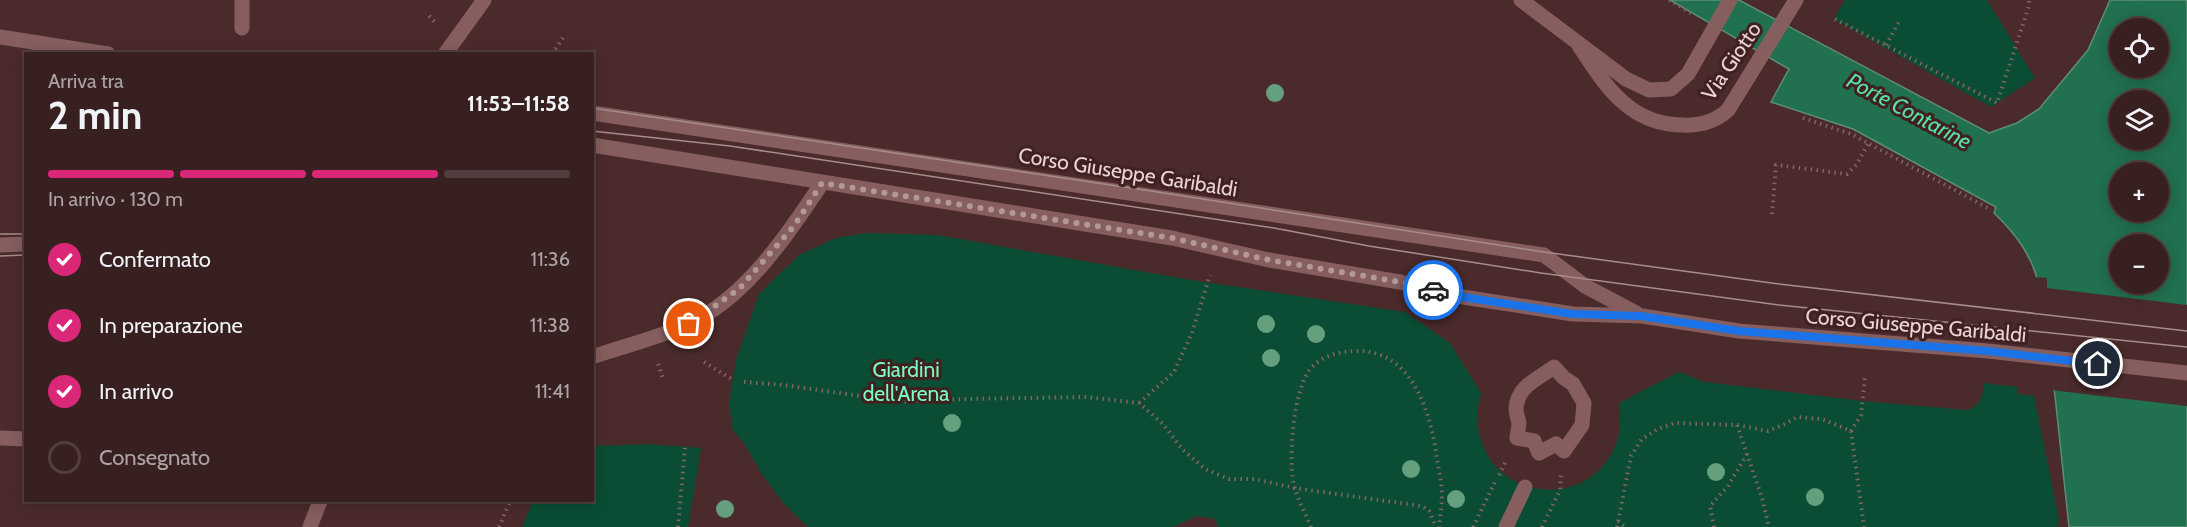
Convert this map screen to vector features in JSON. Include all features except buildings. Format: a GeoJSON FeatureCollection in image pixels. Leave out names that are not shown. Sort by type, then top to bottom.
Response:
{"type":"FeatureCollection","features":[{"type":"Feature","properties":{"kind":"street"},"geometry":{"type":"LineString","coordinates":[[242,0],[242,28]]}},
{"type":"Feature","properties":{"kind":"street"},"geometry":{"type":"LineString","coordinates":[[446,52],[483,0]]}},
{"type":"Feature","properties":{"kind":"street"},"geometry":{"type":"LineString","coordinates":[[1521,0],[1578,44]]}},
{"type":"Feature","properties":{"kind":"street","name":"Via Giotto"},"geometry":{"type":"LineString","coordinates":[[1578,44],[1626,79],[1649,90],[1671,89],[1688,74],[1730,0]]}},
{"type":"Feature","properties":{"kind":"street","name":"Via Giotto"},"geometry":{"type":"LineString","coordinates":[[1578,44],[1598,75],[1621,101],[1642,117],[1668,125],[1694,126],[1718,119],[1728,110],[1793,4]]}},
{"type":"Feature","properties":{"kind":"street"},"geometry":{"type":"LineString","coordinates":[[0,37],[95,52]]}},
{"type":"Feature","properties":{"kind":"street","name":"Corso Giuseppe Garibaldi"},"geometry":{"type":"LineString","coordinates":[[594,112],[1544,255],[1585,286],[1641,316]]}},
{"type":"Feature","properties":{"kind":"street","name":"Corso Giuseppe Garibaldi"},"geometry":{"type":"LineString","coordinates":[[594,145],[1172,238],[1269,260],[1400,282],[1463,297],[1573,314],[1641,316],[1739,331],[1988,351],[2187,374]]}},
{"type":"Feature","properties":{"kind":"street"},"geometry":{"type":"LineString","coordinates":[[594,356],[689,324],[715,308],[739,289],[775,249],[794,226],[822,183]]}},
{"type":"Feature","properties":{"kind":"street"},"geometry":{"type":"LineString","coordinates":[[0,244],[24,244]]}},
{"type":"Feature","properties":{"kind":"street"},"geometry":{"type":"LineString","coordinates":[[1554,367],[1573,384],[1584,403],[1582,425],[1564,451],[1556,444],[1539,453],[1534,441],[1516,438],[1519,424],[1516,412],[1517,400],[1522,390],[1530,382],[1554,367]]}},
{"type":"Feature","properties":{"kind":"street"},"geometry":{"type":"LineString","coordinates":[[0,438],[24,439]]}},
{"type":"Feature","properties":{"kind":"street"},"geometry":{"type":"LineString","coordinates":[[1506,527],[1525,487]]}},
{"type":"Feature","properties":{"kind":"street"},"geometry":{"type":"LineString","coordinates":[[310,527],[320,502]]}},
{"type":"Feature","properties":{"kind":"path"},"geometry":{"type":"LineString","coordinates":[[1669,0],[1692,13]]}},
{"type":"Feature","properties":{"kind":"path"},"geometry":{"type":"LineString","coordinates":[[1835,19],[1996,103],[2029,6],[2029,0]]}},
{"type":"Feature","properties":{"kind":"path"},"geometry":{"type":"LineString","coordinates":[[1886,45],[1899,22]]}},
{"type":"Feature","properties":{"kind":"path"},"geometry":{"type":"LineString","coordinates":[[553,52],[563,38]]}},
{"type":"Feature","properties":{"kind":"path"},"geometry":{"type":"LineString","coordinates":[[1803,118],[1851,134],[1988,208]]}},
{"type":"Feature","properties":{"kind":"path"},"geometry":{"type":"LineString","coordinates":[[1772,214],[1776,165],[1847,174],[1857,164],[1868,144]]}},
{"type":"Feature","properties":{"kind":"path"},"geometry":{"type":"LineString","coordinates":[[1139,404],[1174,372],[1192,333],[1210,275]]}},
{"type":"Feature","properties":{"kind":"path"},"geometry":{"type":"LineString","coordinates":[[1311,527],[1294,488],[1290,441],[1305,378],[1311,368],[1337,352],[1372,351],[1400,366],[1417,390],[1433,428],[1442,493],[1438,527]]}},
{"type":"Feature","properties":{"kind":"path"},"geometry":{"type":"LineString","coordinates":[[704,362],[733,380]]}},
{"type":"Feature","properties":{"kind":"path"},"geometry":{"type":"LineString","coordinates":[[1864,527],[1851,431],[1861,415],[1865,377]]}},
{"type":"Feature","properties":{"kind":"path"},"geometry":{"type":"LineString","coordinates":[[744,382],[784,385],[902,402],[1086,397],[1139,404],[1163,424],[1182,449],[1205,469],[1229,479],[1255,479],[1294,488],[1422,506],[1429,511],[1438,527]]}},
{"type":"Feature","properties":{"kind":"path"},"geometry":{"type":"LineString","coordinates":[[1617,527],[1632,456],[1642,439],[1658,429],[1675,423],[1737,425],[1768,431],[1797,417],[1821,419],[1851,431]]}},
{"type":"Feature","properties":{"kind":"path"},"geometry":{"type":"LineString","coordinates":[[1737,425],[1762,498],[1769,527]]}},
{"type":"Feature","properties":{"kind":"path"},"geometry":{"type":"LineString","coordinates":[[678,527],[685,447]]}},
{"type":"Feature","properties":{"kind":"path"},"geometry":{"type":"LineString","coordinates":[[1714,527],[1710,506],[1728,486],[1747,454]]}},
{"type":"Feature","properties":{"kind":"path"},"geometry":{"type":"LineString","coordinates":[[1473,527],[1500,472]]}},
{"type":"Feature","properties":{"kind":"path"},"geometry":{"type":"LineString","coordinates":[[1542,527],[1560,490]]}},
{"type":"Feature","properties":{"kind":"path"},"geometry":{"type":"LineString","coordinates":[[499,527],[510,502]]}},
{"type":"Feature","properties":{"kind":"path"},"geometry":{"type":"LineString","coordinates":[[1618,520],[1624,527]]}},
{"type":"Feature","properties":{"kind":"green space"},"geometry":{"type":"Polygon","coordinates":[[[1845,0],[1987,0],[2035,78],[1991,107],[1834,19],[1845,0]]]}},
{"type":"Feature","properties":{"kind":"green space","name":"Giardini dell'Arena"},"geometry":{"type":"Polygon","coordinates":[[[867,233],[937,235],[1191,280],[1405,312],[1450,343],[1481,393],[1477,426],[1482,443],[1493,463],[1509,478],[1528,486],[1549,490],[1569,487],[1588,479],[1605,464],[1618,439],[1619,403],[1679,372],[1705,382],[1862,401],[1967,410],[1978,403],[1984,383],[2018,387],[2017,394],[2034,396],[2059,519],[2058,527],[1218,527],[1215,519],[1197,516],[1173,527],[808,527],[784,504],[761,473],[744,443],[732,429],[729,403],[736,360],[759,294],[799,255],[836,238],[867,233]]]}},
{"type":"Feature","properties":{"kind":"green space"},"geometry":{"type":"Polygon","coordinates":[[[648,444],[701,448],[688,527],[522,527],[533,502],[594,502],[594,446],[648,444]]]}},
{"type":"Feature","properties":{"kind":"water","name":"Porte Contarine"},"geometry":{"type":"Polygon","coordinates":[[[1670,0],[1739,0],[1989,133],[2017,123],[2039,109],[2088,50],[2110,0],[2187,0],[2187,527],[2069,527],[2055,396],[2038,282],[2027,253],[2009,228],[1994,213],[1996,207],[1853,129],[1771,102],[1789,69],[1670,0]]]}},
{"type":"Feature","properties":{"kind":"pier"},"geometry":{"type":"Polygon","coordinates":[[[2034,277],[2047,278],[2047,288],[2187,305],[2187,406],[2051,390],[2034,277]]]}},
{"type":"Feature","properties":{"kind":"tram line"},"geometry":{"type":"LineString","coordinates":[[594,108],[1544,252],[1779,284],[2187,331]]}},
{"type":"Feature","properties":{"kind":"tram line"},"geometry":{"type":"LineString","coordinates":[[594,131],[730,146],[1274,228],[1369,246],[1541,273],[1779,305],[2187,347]]}},
{"type":"Feature","properties":{"kind":"tram line"},"geometry":{"type":"LineString","coordinates":[[0,234],[24,234]]}},
{"type":"Feature","properties":{"kind":"tram line"},"geometry":{"type":"LineString","coordinates":[[0,256],[24,255]]}},
{"type":"Feature","properties":{"kind":"way so far"},"geometry":{"type":"LineString","coordinates":[[689,324],[715,308],[739,289],[794,226],[822,183],[1172,238],[1269,260],[1400,282],[1433,290]]}},
{"type":"Feature","properties":{"kind":"route"},"geometry":{"type":"LineString","coordinates":[[1433,290],[1463,297],[1573,314],[1641,316],[1739,331],[1988,351],[2098,364]]}}]}
